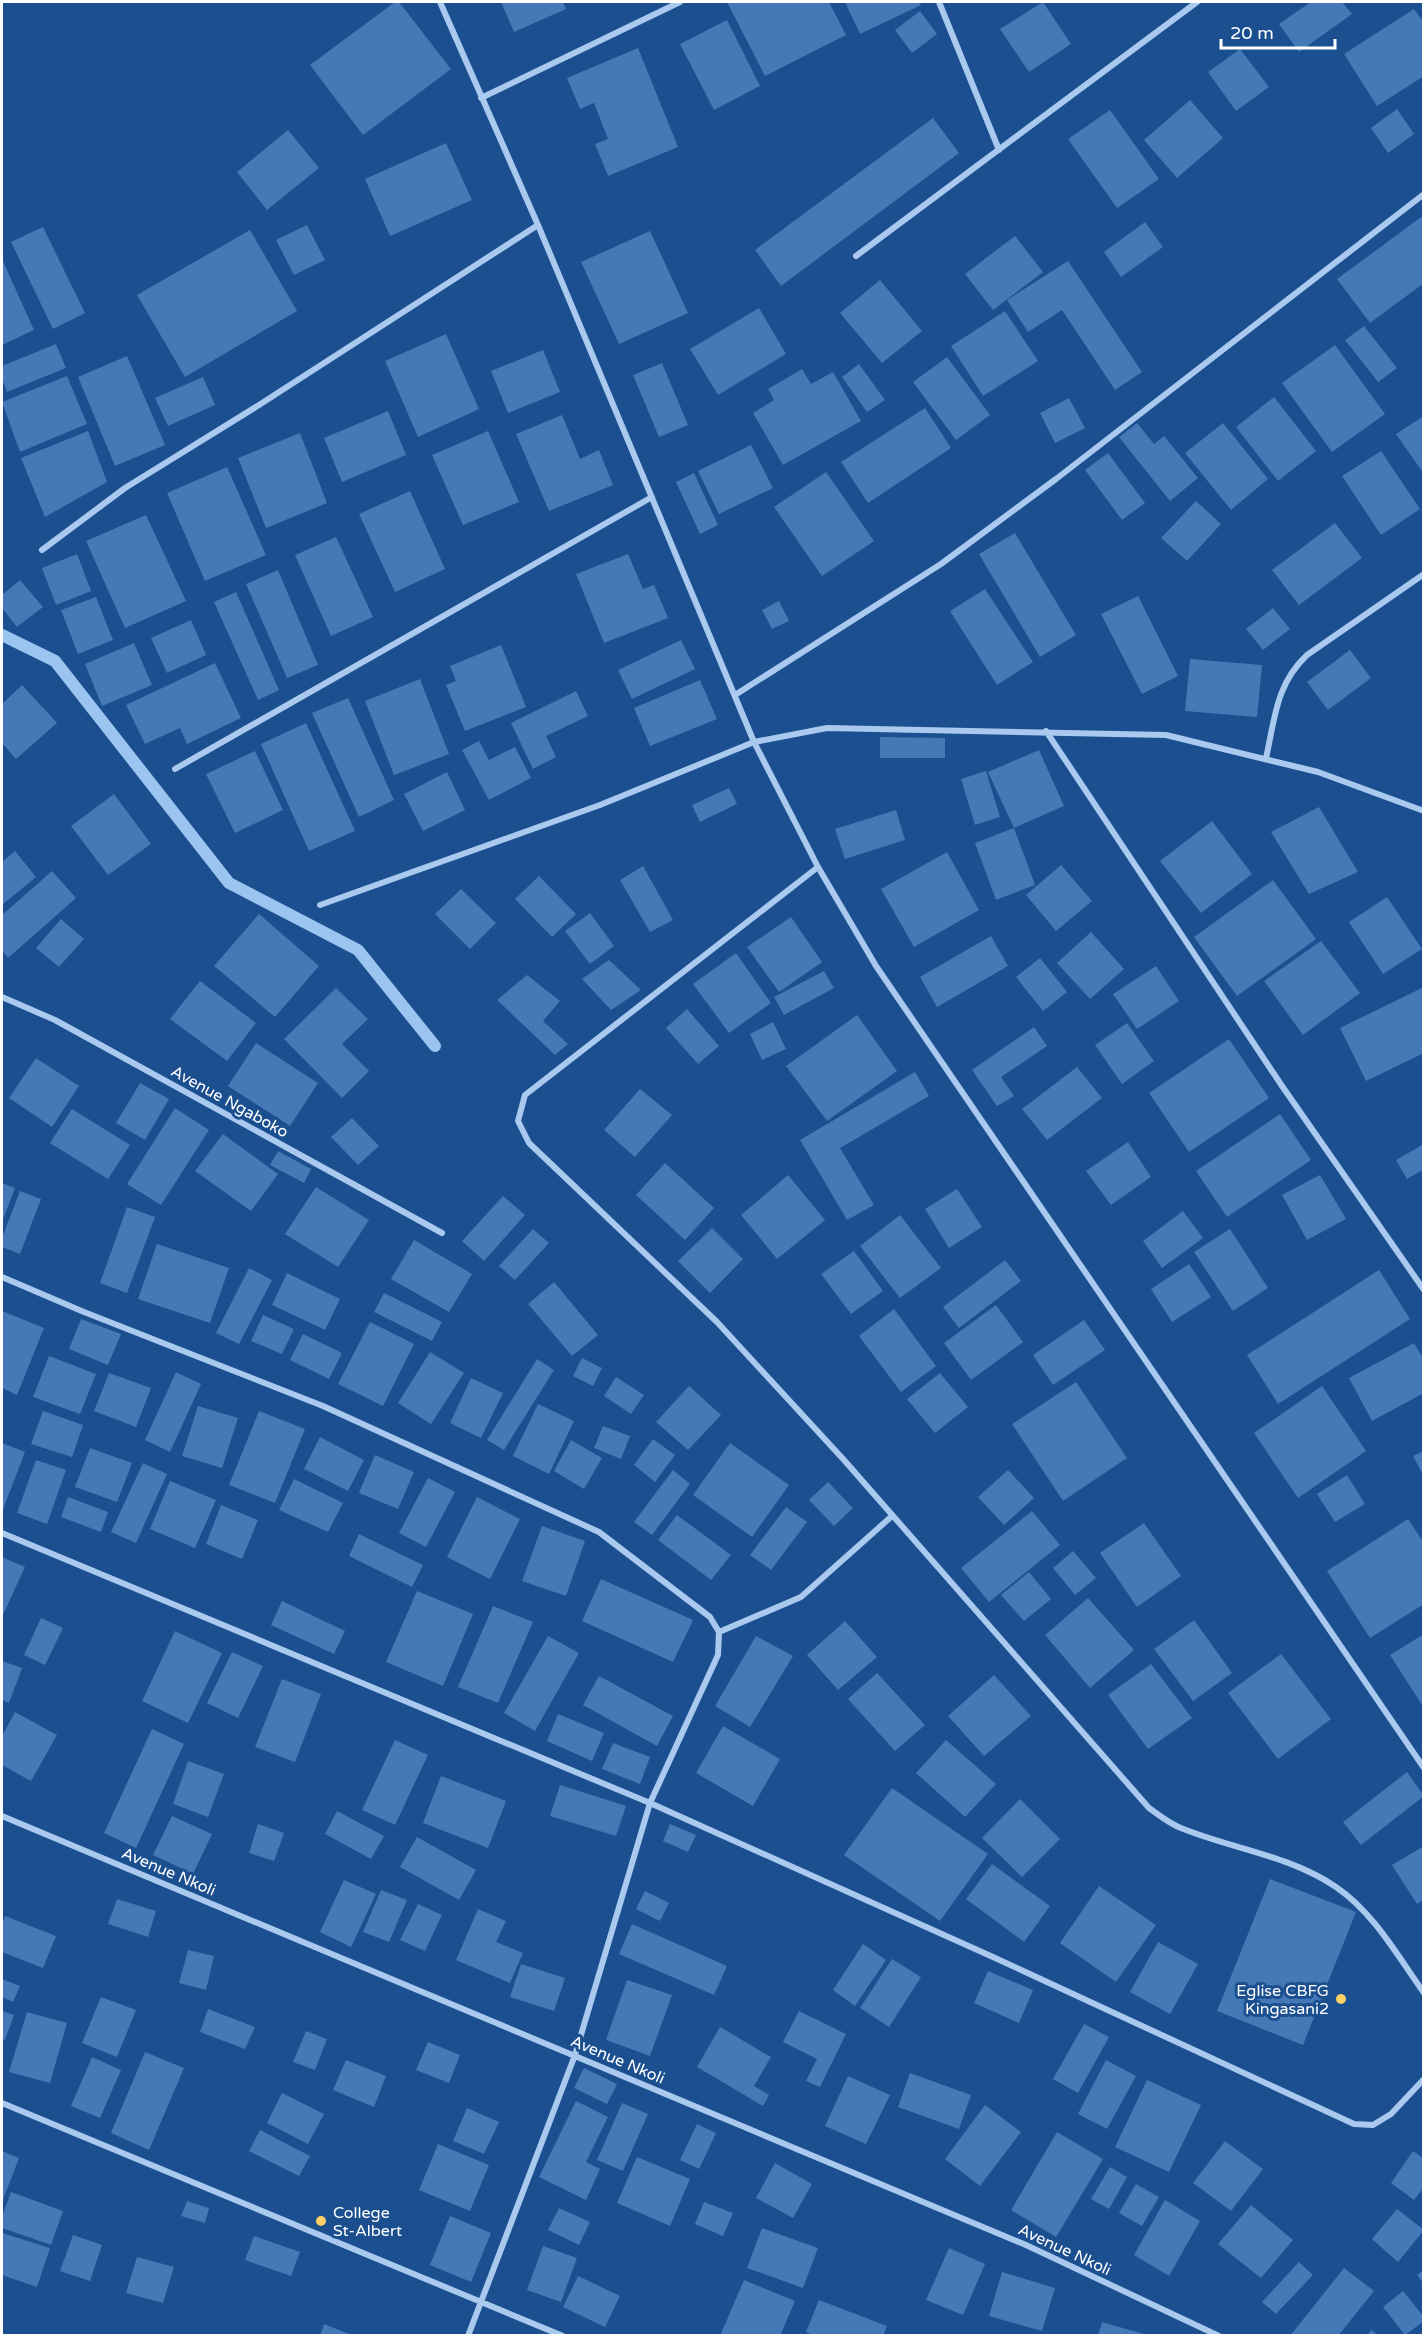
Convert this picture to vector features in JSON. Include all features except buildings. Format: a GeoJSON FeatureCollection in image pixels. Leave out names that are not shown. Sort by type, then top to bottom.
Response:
{"type":"FeatureCollection","features":[{"type":"Feature","properties":{"kind":"street"},"geometry":{"type":"LineString","coordinates":[[440,2],[538,225],[754,742],[818,867],[876,966],[1424,1768]]}},
{"type":"Feature","properties":{"kind":"street"},"geometry":{"type":"LineString","coordinates":[[481,98],[680,2]]}},
{"type":"Feature","properties":{"kind":"street"},"geometry":{"type":"LineString","coordinates":[[939,2],[999,150]]}},
{"type":"Feature","properties":{"kind":"street"},"geometry":{"type":"LineString","coordinates":[[856,256],[1197,2]]}},
{"type":"Feature","properties":{"kind":"street"},"geometry":{"type":"LineString","coordinates":[[735,695],[941,564],[1056,479],[1424,194]]}},
{"type":"Feature","properties":{"kind":"street"},"geometry":{"type":"LineString","coordinates":[[42,550],[125,488],[260,405],[538,225]]}},
{"type":"Feature","properties":{"kind":"street"},"geometry":{"type":"LineString","coordinates":[[175,770],[652,497]]}},
{"type":"Feature","properties":{"kind":"street"},"geometry":{"type":"LineString","coordinates":[[1266,758],[1281,688],[1291,670],[1307,655],[1424,574]]}},
{"type":"Feature","properties":{"kind":"street"},"geometry":{"type":"LineString","coordinates":[[320,905],[610,801],[754,742],[827,728],[1166,735],[1318,772],[1424,811]]}},
{"type":"Feature","properties":{"kind":"street"},"geometry":{"type":"LineString","coordinates":[[1046,731],[1282,1086],[1424,1290]]}},
{"type":"Feature","properties":{"kind":"street"},"geometry":{"type":"LineString","coordinates":[[818,867],[525,1095],[518,1121],[529,1143],[717,1322],[892,1516],[1149,1808],[1179,1828],[1271,1857],[1302,1869],[1336,1887],[1369,1915],[1424,1993]]}},
{"type":"Feature","properties":{"kind":"street","name":"Avenue Ngaboko"},"geometry":{"type":"LineString","coordinates":[[2,997],[55,1020],[442,1233]]}},
{"type":"Feature","properties":{"kind":"street"},"geometry":{"type":"LineString","coordinates":[[2,1276],[94,1316],[324,1406],[599,1532],[710,1617],[720,1632],[718,1655],[650,1803],[575,2055],[479,2301],[468,2336]]}},
{"type":"Feature","properties":{"kind":"street"},"geometry":{"type":"LineString","coordinates":[[720,1632],[801,1597],[892,1516]]}},
{"type":"Feature","properties":{"kind":"street"},"geometry":{"type":"LineString","coordinates":[[2,1533],[650,1803],[1004,1962],[1354,2124],[1373,2125],[1392,2114],[1424,2079]]}},
{"type":"Feature","properties":{"kind":"street","name":"Avenue Nkoli"},"geometry":{"type":"LineString","coordinates":[[2,1816],[1026,2246],[1219,2336]]}},
{"type":"Feature","properties":{"kind":"street"},"geometry":{"type":"LineString","coordinates":[[2,2103],[562,2336]]}},
{"type":"Feature","properties":{"kind":"waterway"},"geometry":{"type":"LineString","coordinates":[[2,635],[55,661],[229,883],[358,950],[435,1046]]}},
{"type":"Feature","properties":{"kind":"place","name":"Eglise CBFG Kingasani2"},"geometry":{"type":"Point","coordinates":[1341,1999]}},
{"type":"Feature","properties":{"kind":"place","name":"College St-Albert"},"geometry":{"type":"Point","coordinates":[321,2221]}}]}
